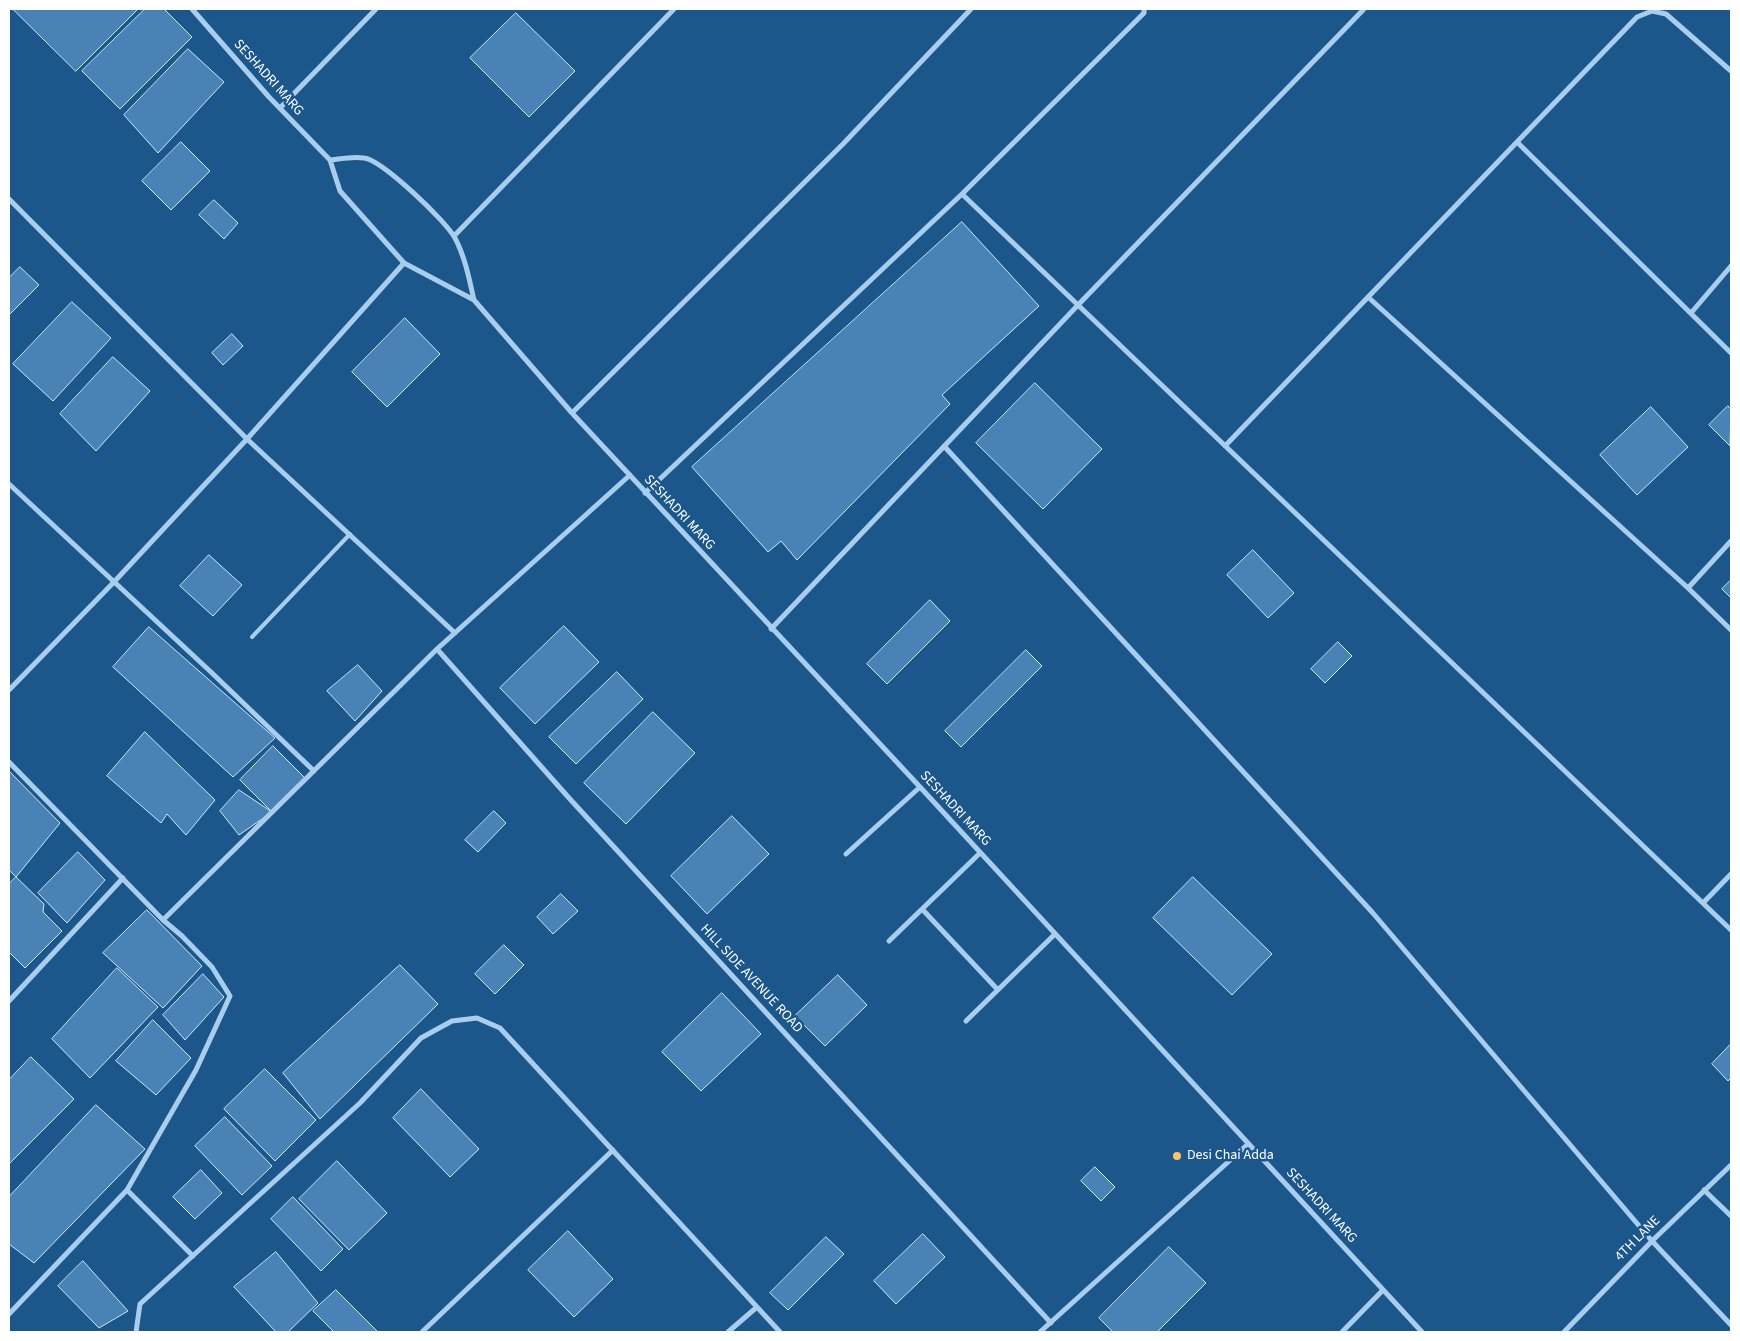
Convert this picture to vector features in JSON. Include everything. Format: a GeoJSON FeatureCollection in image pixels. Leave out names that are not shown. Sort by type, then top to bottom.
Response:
{"type":"FeatureCollection","features":[{"type":"Feature","properties":{"kind":"street","name":"SESHADRI MARG"},"geometry":{"type":"LineString","coordinates":[[192,9],[280,108],[330,160],[340,191],[404,263],[474,300],[572,413],[645,493],[920,787],[1422,1332]]}},
{"type":"Feature","properties":{"kind":"street"},"geometry":{"type":"LineString","coordinates":[[280,108],[376,9]]}},
{"type":"Feature","properties":{"kind":"street"},"geometry":{"type":"LineString","coordinates":[[454,236],[674,9]]}},
{"type":"Feature","properties":{"kind":"street"},"geometry":{"type":"LineString","coordinates":[[572,413],[843,144],[971,9]]}},
{"type":"Feature","properties":{"kind":"street"},"geometry":{"type":"LineString","coordinates":[[645,493],[962,194],[1144,13],[1144,9]]}},
{"type":"Feature","properties":{"kind":"street"},"geometry":{"type":"LineString","coordinates":[[772,629],[1078,305],[1364,9]]}},
{"type":"Feature","properties":{"kind":"street"},"geometry":{"type":"LineString","coordinates":[[1225,446],[1637,17],[1652,11],[1666,14],[1731,71]]}},
{"type":"Feature","properties":{"kind":"street"},"geometry":{"type":"LineString","coordinates":[[1517,142],[1731,353]]}},
{"type":"Feature","properties":{"kind":"street","name":"SESHADRI MARG"},"geometry":{"type":"LineString","coordinates":[[330,160],[366,158],[394,176],[428,206],[454,236],[464,259],[474,300]]}},
{"type":"Feature","properties":{"kind":"street"},"geometry":{"type":"LineString","coordinates":[[962,194],[1731,930]]}},
{"type":"Feature","properties":{"kind":"street"},"geometry":{"type":"LineString","coordinates":[[9,199],[247,439],[455,633]]}},
{"type":"Feature","properties":{"kind":"street"},"geometry":{"type":"LineString","coordinates":[[9,690],[114,582],[247,439],[404,263]]}},
{"type":"Feature","properties":{"kind":"street"},"geometry":{"type":"LineString","coordinates":[[1691,314],[1731,266]]}},
{"type":"Feature","properties":{"kind":"street"},"geometry":{"type":"LineString","coordinates":[[1368,297],[1688,588],[1731,630]]}},
{"type":"Feature","properties":{"kind":"street"},"geometry":{"type":"LineString","coordinates":[[944,446],[1372,912],[1652,1241],[1731,1326]]}},
{"type":"Feature","properties":{"kind":"street"},"geometry":{"type":"LineString","coordinates":[[163,920],[437,648],[630,475]]}},
{"type":"Feature","properties":{"kind":"street"},"geometry":{"type":"LineString","coordinates":[[9,484],[314,771]]}},
{"type":"Feature","properties":{"kind":"street"},"geometry":{"type":"LineString","coordinates":[[1688,588],[1731,541]]}},
{"type":"Feature","properties":{"kind":"street","name":"HILL SIDE AVENUE ROAD"},"geometry":{"type":"LineString","coordinates":[[437,648],[569,798],[1051,1323]]}},
{"type":"Feature","properties":{"kind":"street"},"geometry":{"type":"LineString","coordinates":[[9,762],[163,920],[182,936],[212,967],[230,996],[196,1070],[127,1190],[9,1314]]}},
{"type":"Feature","properties":{"kind":"street"},"geometry":{"type":"LineString","coordinates":[[846,854],[920,787]]}},
{"type":"Feature","properties":{"kind":"street"},"geometry":{"type":"LineString","coordinates":[[889,941],[980,852]]}},
{"type":"Feature","properties":{"kind":"street"},"geometry":{"type":"LineString","coordinates":[[1703,903],[1731,874]]}},
{"type":"Feature","properties":{"kind":"street"},"geometry":{"type":"LineString","coordinates":[[9,1001],[123,878]]}},
{"type":"Feature","properties":{"kind":"street"},"geometry":{"type":"LineString","coordinates":[[922,909],[998,990]]}},
{"type":"Feature","properties":{"kind":"street"},"geometry":{"type":"LineString","coordinates":[[966,1021],[1055,934]]}},
{"type":"Feature","properties":{"kind":"street"},"geometry":{"type":"LineString","coordinates":[[136,1332],[140,1304],[360,1103],[421,1038],[452,1021],[477,1018],[500,1028],[780,1332]]}},
{"type":"Feature","properties":{"kind":"street"},"geometry":{"type":"LineString","coordinates":[[1040,1332],[1248,1144]]}},
{"type":"Feature","properties":{"kind":"street"},"geometry":{"type":"LineString","coordinates":[[422,1332],[613,1150]]}},
{"type":"Feature","properties":{"kind":"street","name":"4TH LANE"},"geometry":{"type":"LineString","coordinates":[[1564,1332],[1652,1241],[1731,1165]]}},
{"type":"Feature","properties":{"kind":"street"},"geometry":{"type":"LineString","coordinates":[[127,1190],[193,1256]]}},
{"type":"Feature","properties":{"kind":"street"},"geometry":{"type":"LineString","coordinates":[[1704,1190],[1731,1216]]}},
{"type":"Feature","properties":{"kind":"street"},"geometry":{"type":"LineString","coordinates":[[1342,1332],[1383,1290]]}},
{"type":"Feature","properties":{"kind":"street"},"geometry":{"type":"LineString","coordinates":[[728,1332],[757,1307]]}},
{"type":"Feature","properties":{"kind":"lane"},"geometry":{"type":"LineString","coordinates":[[252,636],[350,534]]}},
{"type":"Feature","properties":{"kind":"building"},"geometry":{"type":"Polygon","coordinates":[[[13,9],[138,9],[76,71],[13,9]]]}},
{"type":"Feature","properties":{"kind":"building"},"geometry":{"type":"Polygon","coordinates":[[[145,9],[164,9],[192,37],[120,109],[82,71],[145,9]]]}},
{"type":"Feature","properties":{"kind":"building"},"geometry":{"type":"Polygon","coordinates":[[[516,13],[575,71],[529,117],[470,58],[516,13]]]}},
{"type":"Feature","properties":{"kind":"building"},"geometry":{"type":"Polygon","coordinates":[[[188,49],[224,82],[158,153],[124,115],[188,49]]]}},
{"type":"Feature","properties":{"kind":"building"},"geometry":{"type":"Polygon","coordinates":[[[181,142],[210,171],[171,210],[142,181],[181,142]]]}},
{"type":"Feature","properties":{"kind":"building"},"geometry":{"type":"Polygon","coordinates":[[[214,200],[238,223],[224,239],[199,215],[214,200]]]}},
{"type":"Feature","properties":{"kind":"building"},"geometry":{"type":"Polygon","coordinates":[[[962,222],[1039,306],[942,395],[950,404],[797,560],[781,541],[768,552],[692,467],[962,222]]]}},
{"type":"Feature","properties":{"kind":"building"},"geometry":{"type":"Polygon","coordinates":[[[20,267],[39,285],[9,315],[9,278],[20,267]]]}},
{"type":"Feature","properties":{"kind":"building"},"geometry":{"type":"Polygon","coordinates":[[[72,302],[111,338],[53,401],[13,364],[72,302]]]}},
{"type":"Feature","properties":{"kind":"building"},"geometry":{"type":"Polygon","coordinates":[[[405,318],[440,354],[387,407],[352,372],[405,318]]]}},
{"type":"Feature","properties":{"kind":"building"},"geometry":{"type":"Polygon","coordinates":[[[232,334],[243,346],[223,365],[212,353],[232,334]]]}},
{"type":"Feature","properties":{"kind":"building"},"geometry":{"type":"Polygon","coordinates":[[[113,357],[150,391],[96,451],[60,414],[113,357]]]}},
{"type":"Feature","properties":{"kind":"building"},"geometry":{"type":"Polygon","coordinates":[[[1035,383],[1102,449],[1043,509],[976,443],[1035,383]]]}},
{"type":"Feature","properties":{"kind":"building"},"geometry":{"type":"Polygon","coordinates":[[[1728,406],[1731,409],[1730,446],[1709,425],[1728,406]]]}},
{"type":"Feature","properties":{"kind":"building"},"geometry":{"type":"Polygon","coordinates":[[[1651,407],[1688,447],[1637,495],[1600,455],[1651,407]]]}},
{"type":"Feature","properties":{"kind":"building"},"geometry":{"type":"Polygon","coordinates":[[[1253,550],[1294,593],[1268,618],[1227,575],[1253,550]]]}},
{"type":"Feature","properties":{"kind":"building"},"geometry":{"type":"Polygon","coordinates":[[[209,555],[242,585],[213,616],[180,586],[209,555]]]}},
{"type":"Feature","properties":{"kind":"building"},"geometry":{"type":"Polygon","coordinates":[[[1731,580],[1731,598],[1722,589],[1731,580]]]}},
{"type":"Feature","properties":{"kind":"building"},"geometry":{"type":"Polygon","coordinates":[[[930,600],[950,621],[887,684],[867,664],[930,600]]]}},
{"type":"Feature","properties":{"kind":"building"},"geometry":{"type":"Polygon","coordinates":[[[564,626],[599,662],[535,724],[500,688],[564,626]]]}},
{"type":"Feature","properties":{"kind":"building"},"geometry":{"type":"Polygon","coordinates":[[[149,627],[275,738],[233,777],[113,667],[149,627]]]}},
{"type":"Feature","properties":{"kind":"building"},"geometry":{"type":"Polygon","coordinates":[[[1338,642],[1352,656],[1325,683],[1311,669],[1338,642]]]}},
{"type":"Feature","properties":{"kind":"building"},"geometry":{"type":"Polygon","coordinates":[[[1026,650],[1042,666],[961,747],[945,731],[1026,650]]]}},
{"type":"Feature","properties":{"kind":"building"},"geometry":{"type":"Polygon","coordinates":[[[358,665],[382,691],[355,721],[327,691],[358,665]]]}},
{"type":"Feature","properties":{"kind":"building"},"geometry":{"type":"Polygon","coordinates":[[[617,672],[643,699],[576,764],[549,737],[617,672]]]}},
{"type":"Feature","properties":{"kind":"building"},"geometry":{"type":"Polygon","coordinates":[[[653,712],[695,753],[626,824],[584,783],[653,712]]]}},
{"type":"Feature","properties":{"kind":"building"},"geometry":{"type":"Polygon","coordinates":[[[145,732],[215,800],[186,835],[167,814],[161,823],[107,776],[145,732]]]}},
{"type":"Feature","properties":{"kind":"building"},"geometry":{"type":"Polygon","coordinates":[[[273,746],[305,778],[272,812],[240,780],[273,746]]]}},
{"type":"Feature","properties":{"kind":"building"},"geometry":{"type":"Polygon","coordinates":[[[9,771],[60,823],[16,877],[9,870],[9,771]]]}},
{"type":"Feature","properties":{"kind":"building"},"geometry":{"type":"Polygon","coordinates":[[[239,790],[272,812],[239,835],[220,811],[239,790]]]}},
{"type":"Feature","properties":{"kind":"building"},"geometry":{"type":"Polygon","coordinates":[[[494,811],[506,823],[478,852],[465,840],[494,811]]]}},
{"type":"Feature","properties":{"kind":"building"},"geometry":{"type":"Polygon","coordinates":[[[732,816],[769,854],[707,914],[671,876],[732,816]]]}},
{"type":"Feature","properties":{"kind":"building"},"geometry":{"type":"Polygon","coordinates":[[[78,852],[105,880],[67,923],[38,893],[78,852]]]}},
{"type":"Feature","properties":{"kind":"building"},"geometry":{"type":"Polygon","coordinates":[[[16,877],[44,904],[43,912],[62,931],[25,968],[9,952],[9,884],[16,877]]]}},
{"type":"Feature","properties":{"kind":"building"},"geometry":{"type":"Polygon","coordinates":[[[1193,877],[1272,954],[1232,995],[1153,918],[1193,877]]]}},
{"type":"Feature","properties":{"kind":"building"},"geometry":{"type":"Polygon","coordinates":[[[561,894],[578,911],[553,934],[537,917],[561,894]]]}},
{"type":"Feature","properties":{"kind":"building"},"geometry":{"type":"Polygon","coordinates":[[[147,910],[202,966],[163,1008],[103,953],[147,910]]]}},
{"type":"Feature","properties":{"kind":"building"},"geometry":{"type":"Polygon","coordinates":[[[504,945],[524,965],[495,994],[475,974],[504,945]]]}},
{"type":"Feature","properties":{"kind":"building"},"geometry":{"type":"Polygon","coordinates":[[[400,965],[438,1004],[320,1119],[283,1073],[400,965]]]}},
{"type":"Feature","properties":{"kind":"building"},"geometry":{"type":"Polygon","coordinates":[[[117,968],[158,1007],[90,1078],[52,1039],[117,968]]]}},
{"type":"Feature","properties":{"kind":"building"},"geometry":{"type":"Polygon","coordinates":[[[203,974],[224,997],[185,1040],[163,1015],[203,974]]]}},
{"type":"Feature","properties":{"kind":"building"},"geometry":{"type":"Polygon","coordinates":[[[838,975],[867,1005],[825,1046],[795,1016],[838,975]]]}},
{"type":"Feature","properties":{"kind":"building"},"geometry":{"type":"Polygon","coordinates":[[[722,993],[761,1034],[701,1091],[662,1052],[722,993]]]}},
{"type":"Feature","properties":{"kind":"building"},"geometry":{"type":"Polygon","coordinates":[[[153,1020],[191,1058],[156,1095],[116,1061],[153,1020]]]}},
{"type":"Feature","properties":{"kind":"building"},"geometry":{"type":"Polygon","coordinates":[[[1731,1044],[1731,1078],[1728,1081],[1712,1064],[1731,1044]]]}},
{"type":"Feature","properties":{"kind":"building"},"geometry":{"type":"Polygon","coordinates":[[[31,1057],[74,1099],[9,1164],[9,1080],[31,1057]]]}},
{"type":"Feature","properties":{"kind":"building"},"geometry":{"type":"Polygon","coordinates":[[[265,1069],[316,1120],[275,1161],[224,1109],[265,1069]]]}},
{"type":"Feature","properties":{"kind":"building"},"geometry":{"type":"Polygon","coordinates":[[[421,1089],[479,1149],[450,1177],[393,1118],[421,1089]]]}},
{"type":"Feature","properties":{"kind":"building"},"geometry":{"type":"Polygon","coordinates":[[[96,1105],[145,1149],[34,1263],[9,1244],[9,1197],[96,1105]]]}},
{"type":"Feature","properties":{"kind":"building"},"geometry":{"type":"Polygon","coordinates":[[[225,1117],[272,1166],[242,1195],[195,1146],[225,1117]]]}},
{"type":"Feature","properties":{"kind":"building"},"geometry":{"type":"Polygon","coordinates":[[[337,1161],[387,1213],[349,1250],[299,1199],[337,1161]]]}},
{"type":"Feature","properties":{"kind":"building"},"geometry":{"type":"Polygon","coordinates":[[[1095,1167],[1115,1187],[1101,1201],[1081,1181],[1095,1167]]]}},
{"type":"Feature","properties":{"kind":"building"},"geometry":{"type":"Polygon","coordinates":[[[201,1170],[222,1193],[195,1219],[173,1197],[201,1170]]]}},
{"type":"Feature","properties":{"kind":"building"},"geometry":{"type":"Polygon","coordinates":[[[293,1197],[343,1249],[321,1271],[271,1219],[293,1197]]]}},
{"type":"Feature","properties":{"kind":"building"},"geometry":{"type":"Polygon","coordinates":[[[568,1231],[613,1279],[574,1317],[528,1270],[568,1231]]]}},
{"type":"Feature","properties":{"kind":"building"},"geometry":{"type":"Polygon","coordinates":[[[923,1234],[945,1257],[896,1304],[874,1281],[923,1234]]]}},
{"type":"Feature","properties":{"kind":"building"},"geometry":{"type":"Polygon","coordinates":[[[826,1237],[844,1254],[788,1310],[770,1293],[826,1237]]]}},
{"type":"Feature","properties":{"kind":"building"},"geometry":{"type":"Polygon","coordinates":[[[1169,1247],[1206,1283],[1157,1332],[1113,1332],[1099,1318],[1169,1247]]]}},
{"type":"Feature","properties":{"kind":"building"},"geometry":{"type":"Polygon","coordinates":[[[276,1252],[318,1303],[288,1332],[276,1332],[234,1287],[276,1252]]]}},
{"type":"Feature","properties":{"kind":"building"},"geometry":{"type":"Polygon","coordinates":[[[83,1261],[128,1311],[99,1328],[58,1286],[83,1261]]]}},
{"type":"Feature","properties":{"kind":"building"},"geometry":{"type":"Polygon","coordinates":[[[336,1290],[378,1332],[334,1332],[313,1311],[336,1290]]]}},
{"type":"Feature","properties":{"kind":"place","name":"Desi Chai Adda"},"geometry":{"type":"Point","coordinates":[1177,1156]}}]}
